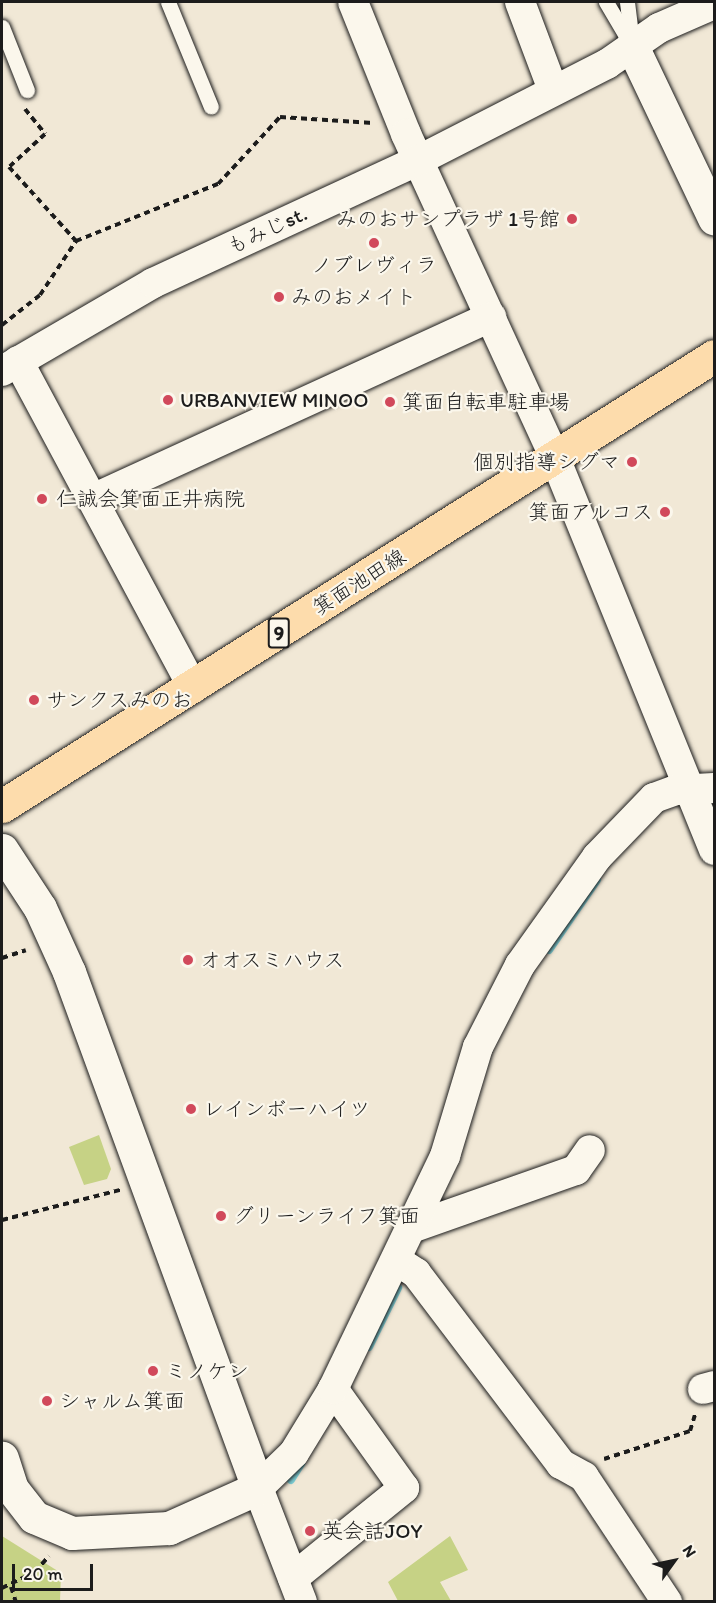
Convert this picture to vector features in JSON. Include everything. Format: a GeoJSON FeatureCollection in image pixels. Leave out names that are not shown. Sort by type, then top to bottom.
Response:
{"type":"FeatureCollection","features":[{"type":"Feature","properties":{"kind":"main road","name":"箕面池田線"},"geometry":{"type":"LineString","coordinates":[[2,806],[193,688],[714,356]]}},
{"type":"Feature","properties":{"kind":"street"},"geometry":{"type":"LineString","coordinates":[[353,2],[404,125],[703,789],[714,850]]}},
{"type":"Feature","properties":{"kind":"street"},"geometry":{"type":"LineString","coordinates":[[520,2],[553,90]]}},
{"type":"Feature","properties":{"kind":"street","name":"もみじst."},"geometry":{"type":"LineString","coordinates":[[10,366],[153,284],[421,159],[714,3]]}},
{"type":"Feature","properties":{"kind":"street"},"geometry":{"type":"LineString","coordinates":[[632,46],[714,218]]}},
{"type":"Feature","properties":{"kind":"street"},"geometry":{"type":"LineString","coordinates":[[93,499],[491,316]]}},
{"type":"Feature","properties":{"kind":"street"},"geometry":{"type":"LineString","coordinates":[[10,366],[93,499],[193,688]]}},
{"type":"Feature","properties":{"kind":"street"},"geometry":{"type":"LineString","coordinates":[[2,1458],[12,1489],[34,1516],[72,1533],[169,1528],[258,1488],[294,1453],[333,1389],[445,1156],[478,1047],[520,965],[597,857],[654,798],[703,789]]}},
{"type":"Feature","properties":{"kind":"street"},"geometry":{"type":"LineString","coordinates":[[2,850],[39,908],[69,972],[297,1594],[404,1488],[333,1389]]}},
{"type":"Feature","properties":{"kind":"street"},"geometry":{"type":"LineString","coordinates":[[411,1228],[576,1170],[590,1150]]}},
{"type":"Feature","properties":{"kind":"street"},"geometry":{"type":"LineString","coordinates":[[396,1260],[416,1273],[561,1464],[584,1477],[667,1602]]}},
{"type":"Feature","properties":{"kind":"lane"},"geometry":{"type":"LineString","coordinates":[[168,2],[211,107]]}},
{"type":"Feature","properties":{"kind":"lane"},"geometry":{"type":"LineString","coordinates":[[606,2],[632,46]]}},
{"type":"Feature","properties":{"kind":"lane"},"geometry":{"type":"LineString","coordinates":[[627,2],[632,46]]}},
{"type":"Feature","properties":{"kind":"lane"},"geometry":{"type":"LineString","coordinates":[[2,27],[27,90]]}},
{"type":"Feature","properties":{"kind":"path"},"geometry":{"type":"LineString","coordinates":[[22,106],[45,134],[9,167],[76,241]]}},
{"type":"Feature","properties":{"kind":"path"},"geometry":{"type":"LineString","coordinates":[[2,325],[40,295],[76,241],[218,184],[280,117],[404,125]]}},
{"type":"Feature","properties":{"kind":"path"},"geometry":{"type":"LineString","coordinates":[[2,958],[35,946]]}},
{"type":"Feature","properties":{"kind":"path"},"geometry":{"type":"LineString","coordinates":[[2,1221],[129,1188]]}},
{"type":"Feature","properties":{"kind":"path"},"geometry":{"type":"LineString","coordinates":[[584,1477],[603,1460],[690,1431],[709,1387]]}},
{"type":"Feature","properties":{"kind":"path"},"geometry":{"type":"LineString","coordinates":[[2,1588],[11,1587],[53,1551]]}},
{"type":"Feature","properties":{"kind":"path"},"geometry":{"type":"LineString","coordinates":[[11,1587],[16,1602]]}},
{"type":"Feature","properties":{"kind":"green space"},"geometry":{"type":"Polygon","coordinates":[[[99,1135],[111,1169],[107,1179],[84,1185],[69,1147],[99,1135]]]}},
{"type":"Feature","properties":{"kind":"green space"},"geometry":{"type":"Polygon","coordinates":[[[2,1536],[61,1573],[60,1601],[2,1601],[2,1536]]]}},
{"type":"Feature","properties":{"kind":"green space"},"geometry":{"type":"Polygon","coordinates":[[[450,1536],[468,1570],[440,1582],[451,1601],[398,1601],[388,1582],[450,1536]]]}},
{"type":"Feature","properties":{"kind":"waterway"},"geometry":{"type":"LineString","coordinates":[[549,950],[597,880]]}},
{"type":"Feature","properties":{"kind":"waterway"},"geometry":{"type":"LineString","coordinates":[[369,1347],[398,1288]]}},
{"type":"Feature","properties":{"kind":"waterway"},"geometry":{"type":"LineString","coordinates":[[291,1480],[301,1464]]}},
{"type":"Feature","properties":{"kind":"place","name":"みのおサンプラザ 1号館"},"geometry":{"type":"Point","coordinates":[572,219]}},
{"type":"Feature","properties":{"kind":"place","name":"ノブレヴィラ"},"geometry":{"type":"Point","coordinates":[374,243]}},
{"type":"Feature","properties":{"kind":"place","name":"みのおメイト"},"geometry":{"type":"Point","coordinates":[279,297]}},
{"type":"Feature","properties":{"kind":"place","name":"URBANVIEW MINOO"},"geometry":{"type":"Point","coordinates":[168,400]}},
{"type":"Feature","properties":{"kind":"place","name":"箕面自転車駐車場"},"geometry":{"type":"Point","coordinates":[390,402]}},
{"type":"Feature","properties":{"kind":"place","name":"個別指導シグマ"},"geometry":{"type":"Point","coordinates":[632,462]}},
{"type":"Feature","properties":{"kind":"place","name":"仁誠会箕面正井病院"},"geometry":{"type":"Point","coordinates":[42,499]}},
{"type":"Feature","properties":{"kind":"place","name":"箕面アルコス"},"geometry":{"type":"Point","coordinates":[665,512]}},
{"type":"Feature","properties":{"kind":"place","name":"サンクスみのお"},"geometry":{"type":"Point","coordinates":[34,700]}},
{"type":"Feature","properties":{"kind":"place","name":"オオスミハウス"},"geometry":{"type":"Point","coordinates":[188,960]}},
{"type":"Feature","properties":{"kind":"place","name":"レインボーハイツ"},"geometry":{"type":"Point","coordinates":[191,1109]}},
{"type":"Feature","properties":{"kind":"place","name":"グリーンライフ箕面"},"geometry":{"type":"Point","coordinates":[221,1216]}},
{"type":"Feature","properties":{"kind":"place","name":"ミノケン"},"geometry":{"type":"Point","coordinates":[153,1371]}},
{"type":"Feature","properties":{"kind":"place","name":"シャルム箕面"},"geometry":{"type":"Point","coordinates":[47,1401]}},
{"type":"Feature","properties":{"kind":"place","name":"英会話JOY"},"geometry":{"type":"Point","coordinates":[310,1531]}}]}
